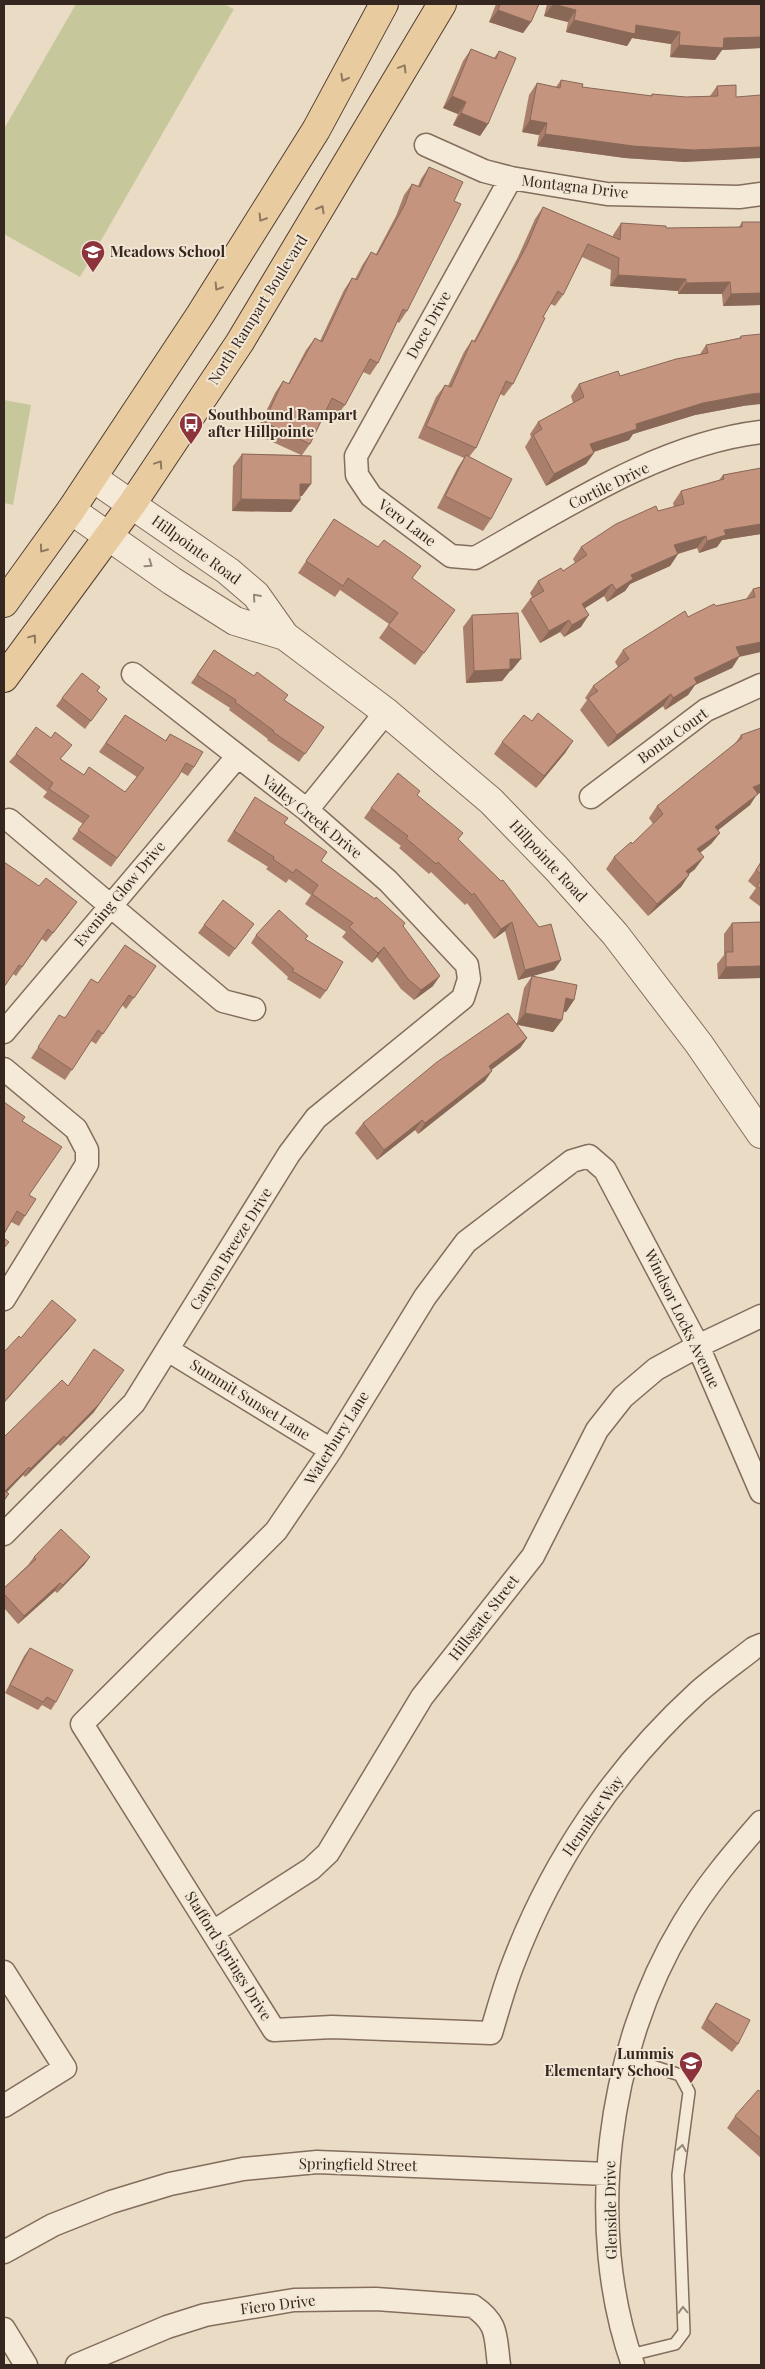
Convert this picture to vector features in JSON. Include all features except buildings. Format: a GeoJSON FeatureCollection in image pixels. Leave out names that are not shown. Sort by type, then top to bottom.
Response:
{"type":"FeatureCollection","features":[{"type":"Feature","properties":{"kind":"main road"},"geometry":{"type":"LineString","coordinates":[[4,602],[93,478],[200,315],[311,139],[384,4]]}},
{"type":"Feature","properties":{"kind":"main road","name":"North Rampart Boulevard"},"geometry":{"type":"LineString","coordinates":[[4,678],[132,504],[240,342],[442,4]]}},
{"type":"Feature","properties":{"kind":"street","name":"Montagna Drive"},"geometry":{"type":"LineString","coordinates":[[426,144],[484,171],[511,178],[607,194],[739,197],[761,194]]}},
{"type":"Feature","properties":{"kind":"street","name":"Doce Drive"},"geometry":{"type":"LineString","coordinates":[[357,474],[356,456],[511,178]]}},
{"type":"Feature","properties":{"kind":"street","name":"Cortile Drive"},"geometry":{"type":"LineString","coordinates":[[466,558],[475,558],[622,476],[690,449],[761,432]]}},
{"type":"Feature","properties":{"kind":"street","name":"Vero Lane"},"geometry":{"type":"LineString","coordinates":[[357,474],[371,496],[451,556],[466,558]]}},
{"type":"Feature","properties":{"kind":"street","name":"Hillpointe Road"},"geometry":{"type":"LineString","coordinates":[[93,478],[228,571],[256,595],[285,636],[386,712],[491,801],[556,868],[615,934],[699,1044],[761,1134]]}},
{"type":"Feature","properties":{"kind":"street","name":"Hillpointe Road"},"geometry":{"type":"LineString","coordinates":[[71,510],[172,581],[235,621],[285,636]]}},
{"type":"Feature","properties":{"kind":"street","name":"Valley Creek Drive"},"geometry":{"type":"LineString","coordinates":[[133,674],[306,810],[388,881],[467,965],[469,979]]}},
{"type":"Feature","properties":{"kind":"street","name":"Bonta Court"},"geometry":{"type":"LineString","coordinates":[[591,797],[706,710],[761,685]]}},
{"type":"Feature","properties":{"kind":"street"},"geometry":{"type":"LineString","coordinates":[[306,810],[386,712]]}},
{"type":"Feature","properties":{"kind":"street","name":"Evening Glow Drive"},"geometry":{"type":"LineString","coordinates":[[4,1032],[237,757]]}},
{"type":"Feature","properties":{"kind":"street"},"geometry":{"type":"LineString","coordinates":[[9,820],[223,1001],[254,1008]]}},
{"type":"Feature","properties":{"kind":"street","name":"Canyon Breeze Drive"},"geometry":{"type":"LineString","coordinates":[[4,1534],[134,1403],[289,1154],[316,1118],[463,998],[469,979]]}},
{"type":"Feature","properties":{"kind":"street"},"geometry":{"type":"LineString","coordinates":[[4,1069],[76,1129],[87,1150],[87,1164],[4,1299]]}},
{"type":"Feature","properties":{"kind":"street","name":"Windsor Locks Avenue"},"geometry":{"type":"LineString","coordinates":[[589,1156],[605,1170],[698,1346],[761,1492]]}},
{"type":"Feature","properties":{"kind":"street","name":"Waterbury Lane"},"geometry":{"type":"LineString","coordinates":[[82,1724],[276,1530],[331,1450],[425,1296],[466,1242],[572,1161],[589,1156]]}},
{"type":"Feature","properties":{"kind":"street","name":"Hillsgate Street"},"geometry":{"type":"LineString","coordinates":[[213,1932],[311,1869],[328,1853],[422,1697],[533,1556],[597,1430],[623,1397],[656,1370],[698,1346],[761,1316]]}},
{"type":"Feature","properties":{"kind":"street","name":"Summit Sunset Lane"},"geometry":{"type":"LineString","coordinates":[[168,1350],[331,1450]]}},
{"type":"Feature","properties":{"kind":"street","name":"Henniker Way"},"geometry":{"type":"LineString","coordinates":[[491,2033],[512,1965],[540,1900],[575,1838],[598,1805],[655,1734],[691,1700],[754,1648],[761,1645]]}},
{"type":"Feature","properties":{"kind":"street","name":"Stafford Springs Drive"},"geometry":{"type":"LineString","coordinates":[[82,1724],[274,2030],[332,2027],[491,2033]]}},
{"type":"Feature","properties":{"kind":"street","name":"Glenside Drive"},"geometry":{"type":"LineString","coordinates":[[632,2360],[625,2343],[610,2259],[607,2174],[615,2110],[626,2058],[652,1983],[683,1924],[720,1869],[761,1822]]}},
{"type":"Feature","properties":{"kind":"street"},"geometry":{"type":"LineString","coordinates":[[4,1972],[64,2068],[4,2106]]}},
{"type":"Feature","properties":{"kind":"street","name":"Springfield Street"},"geometry":{"type":"LineString","coordinates":[[4,2252],[53,2225],[111,2202],[170,2184],[243,2169],[317,2162],[607,2174]]}},
{"type":"Feature","properties":{"kind":"street","name":"Fiero Drive"},"geometry":{"type":"LineString","coordinates":[[77,2365],[166,2327],[205,2315],[294,2300],[376,2298],[472,2306],[486,2315],[494,2325],[499,2365]]}},
{"type":"Feature","properties":{"kind":"street"},"geometry":{"type":"LineString","coordinates":[[4,2329],[26,2365]]}},
{"type":"Feature","properties":{"kind":"lane"},"geometry":{"type":"LineString","coordinates":[[626,2058],[680,2075],[689,2092],[678,2175],[684,2332],[675,2344],[632,2360]]}},
{"type":"Feature","properties":{"kind":"green space"},"geometry":{"type":"Polygon","coordinates":[[[76,4],[224,4],[234,9],[80,277],[4,234],[4,129],[76,4]]]}},
{"type":"Feature","properties":{"kind":"green space"},"geometry":{"type":"Polygon","coordinates":[[[4,400],[31,405],[13,505],[4,503],[4,400]]]}},
{"type":"Feature","properties":{"kind":"place","name":"Meadows School"},"geometry":{"type":"Point","coordinates":[93,273]}},
{"type":"Feature","properties":{"kind":"place","name":"Southbound Rampart after Hillpointe"},"geometry":{"type":"Point","coordinates":[191,445]}},
{"type":"Feature","properties":{"kind":"place","name":"Lummis Elementary School"},"geometry":{"type":"Point","coordinates":[691,2084]}}]}
